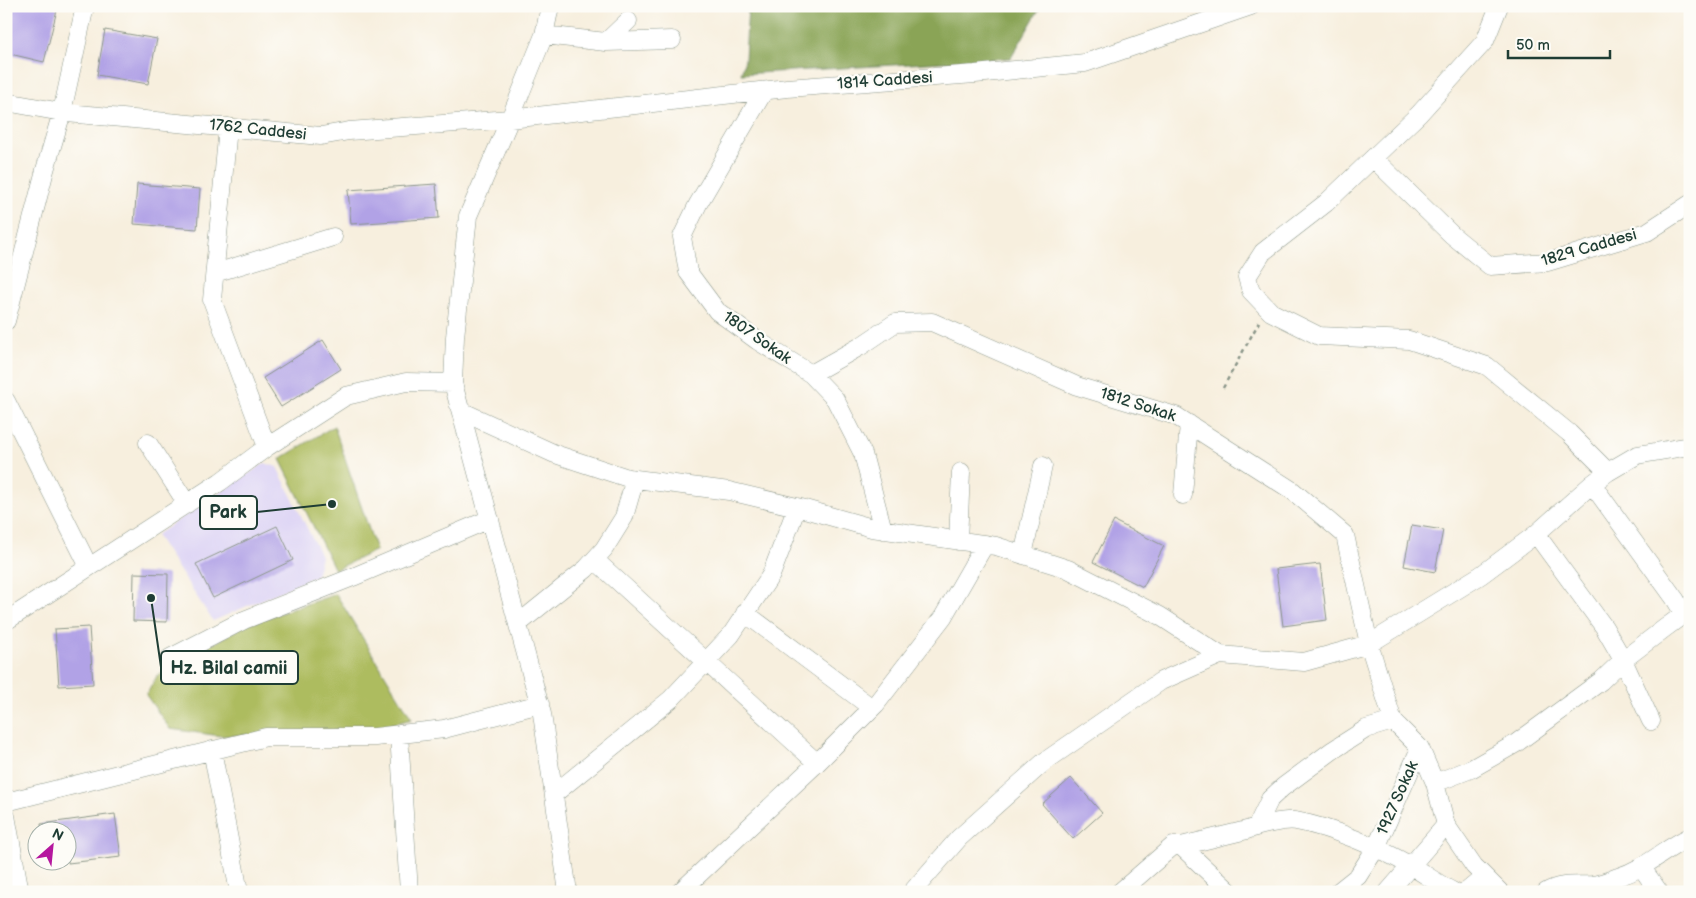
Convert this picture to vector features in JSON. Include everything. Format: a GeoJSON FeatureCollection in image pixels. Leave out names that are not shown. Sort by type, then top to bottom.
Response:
{"type":"FeatureCollection","features":[{"type":"Feature","properties":{"kind":"street"},"geometry":{"type":"LineString","coordinates":[[6,321],[62,112],[85,6]]}},
{"type":"Feature","properties":{"kind":"street"},"geometry":{"type":"LineString","coordinates":[[550,6],[545,32],[468,216],[454,337],[453,383],[540,704],[568,892]]}},
{"type":"Feature","properties":{"kind":"street"},"geometry":{"type":"LineString","coordinates":[[545,32],[562,6]]}},
{"type":"Feature","properties":{"kind":"street","name":"1814 Caddesi"},"geometry":{"type":"LineString","coordinates":[[510,119],[764,91],[1085,63],[1250,6]]}},
{"type":"Feature","properties":{"kind":"street"},"geometry":{"type":"LineString","coordinates":[[1499,6],[1485,41],[1419,114],[1326,202],[1263,252],[1247,276],[1251,291],[1271,312],[1319,336],[1409,340],[1488,366],[1569,433],[1608,472]]}},
{"type":"Feature","properties":{"kind":"street"},"geometry":{"type":"LineString","coordinates":[[606,42],[628,21]]}},
{"type":"Feature","properties":{"kind":"street"},"geometry":{"type":"LineString","coordinates":[[545,32],[606,42],[672,40]]}},
{"type":"Feature","properties":{"kind":"street","name":"1807 Sokak"},"geometry":{"type":"LineString","coordinates":[[764,91],[698,204],[682,237],[688,272],[717,311],[758,341],[811,374],[835,399],[863,454],[882,530]]}},
{"type":"Feature","properties":{"kind":"street","name":"1762 Caddesi"},"geometry":{"type":"LineString","coordinates":[[6,102],[62,112],[321,136],[350,131],[510,119]]}},
{"type":"Feature","properties":{"kind":"street"},"geometry":{"type":"LineString","coordinates":[[228,127],[212,300],[267,447]]}},
{"type":"Feature","properties":{"kind":"street","name":"1829 Caddesi"},"geometry":{"type":"LineString","coordinates":[[1373,158],[1452,235],[1490,266],[1548,262],[1647,232],[1690,204]]}},
{"type":"Feature","properties":{"kind":"street"},"geometry":{"type":"LineString","coordinates":[[215,273],[333,237]]}},
{"type":"Feature","properties":{"kind":"street","name":"1812 Sokak"},"geometry":{"type":"LineString","coordinates":[[811,374],[861,346],[895,323],[932,322],[1077,386],[1176,416],[1293,491],[1345,535],[1369,644]]}},
{"type":"Feature","properties":{"kind":"street"},"geometry":{"type":"LineString","coordinates":[[6,621],[187,504],[267,447],[346,396],[406,382],[453,383]]}},
{"type":"Feature","properties":{"kind":"street"},"geometry":{"type":"LineString","coordinates":[[6,401],[89,567]]}},
{"type":"Feature","properties":{"kind":"street"},"geometry":{"type":"LineString","coordinates":[[461,411],[555,454],[628,478],[729,491],[797,507],[872,528],[996,546],[1068,569],[1160,616],[1220,655],[1304,662],[1369,644],[1481,575],[1536,534],[1592,484],[1637,455],[1690,446]]}},
{"type":"Feature","properties":{"kind":"street"},"geometry":{"type":"LineString","coordinates":[[1183,495],[1190,424]]}},
{"type":"Feature","properties":{"kind":"street"},"geometry":{"type":"LineString","coordinates":[[148,443],[187,504]]}},
{"type":"Feature","properties":{"kind":"street"},"geometry":{"type":"LineString","coordinates":[[1023,555],[1043,466]]}},
{"type":"Feature","properties":{"kind":"street"},"geometry":{"type":"LineString","coordinates":[[958,541],[961,472]]}},
{"type":"Feature","properties":{"kind":"street"},"geometry":{"type":"LineString","coordinates":[[518,624],[595,560],[624,517],[635,479]]}},
{"type":"Feature","properties":{"kind":"street"},"geometry":{"type":"LineString","coordinates":[[1435,783],[1471,769],[1515,744],[1602,681],[1623,660],[1687,613],[1592,484]]}},
{"type":"Feature","properties":{"kind":"street"},"geometry":{"type":"LineString","coordinates":[[554,794],[671,699],[731,635],[771,575],[797,507]]}},
{"type":"Feature","properties":{"kind":"street"},"geometry":{"type":"LineString","coordinates":[[170,658],[244,620],[353,577],[490,519]]}},
{"type":"Feature","properties":{"kind":"street"},"geometry":{"type":"LineString","coordinates":[[1536,534],[1604,627],[1623,660],[1651,721]]}},
{"type":"Feature","properties":{"kind":"street"},"geometry":{"type":"LineString","coordinates":[[686,890],[872,708],[943,617],[985,544]]}},
{"type":"Feature","properties":{"kind":"street"},"geometry":{"type":"LineString","coordinates":[[595,560],[817,763]]}},
{"type":"Feature","properties":{"kind":"street"},"geometry":{"type":"LineString","coordinates":[[746,613],[872,708]]}},
{"type":"Feature","properties":{"kind":"street","name":"1927 Sokak"},"geometry":{"type":"LineString","coordinates":[[1338,892],[1358,876],[1376,848],[1420,748],[1393,721],[1369,644]]}},
{"type":"Feature","properties":{"kind":"street"},"geometry":{"type":"LineString","coordinates":[[912,892],[959,838],[1044,762],[1161,681],[1220,655]]}},
{"type":"Feature","properties":{"kind":"street"},"geometry":{"type":"LineString","coordinates":[[6,802],[266,737],[375,737],[444,729],[540,704]]}},
{"type":"Feature","properties":{"kind":"street"},"geometry":{"type":"LineString","coordinates":[[1257,826],[1270,798],[1283,787],[1333,750],[1366,729],[1393,721]]}},
{"type":"Feature","properties":{"kind":"street"},"geometry":{"type":"LineString","coordinates":[[399,734],[409,892]]}},
{"type":"Feature","properties":{"kind":"street"},"geometry":{"type":"LineString","coordinates":[[1420,748],[1435,783],[1446,825],[1474,866],[1500,892]]}},
{"type":"Feature","properties":{"kind":"street"},"geometry":{"type":"LineString","coordinates":[[212,750],[239,892]]}},
{"type":"Feature","properties":{"kind":"street"},"geometry":{"type":"LineString","coordinates":[[6,816],[20,892]]}},
{"type":"Feature","properties":{"kind":"street"},"geometry":{"type":"LineString","coordinates":[[1120,892],[1173,846],[1181,846],[1257,826],[1294,821],[1334,832],[1376,848],[1454,892]]}},
{"type":"Feature","properties":{"kind":"street"},"geometry":{"type":"LineString","coordinates":[[1388,892],[1446,825]]}},
{"type":"Feature","properties":{"kind":"street"},"geometry":{"type":"LineString","coordinates":[[1546,892],[1556,886],[1617,884],[1685,844]]}},
{"type":"Feature","properties":{"kind":"street"},"geometry":{"type":"LineString","coordinates":[[1181,846],[1230,892]]}},
{"type":"Feature","properties":{"kind":"street"},"geometry":{"type":"LineString","coordinates":[[1642,868],[1659,892]]}},
{"type":"Feature","properties":{"kind":"street"},"geometry":{"type":"LineString","coordinates":[[1466,892],[1484,877]]}},
{"type":"Feature","properties":{"kind":"path"},"geometry":{"type":"LineString","coordinates":[[1223,388],[1267,308]]}},
{"type":"Feature","properties":{"kind":"shaded area"},"geometry":{"type":"Polygon","coordinates":[[[265,463],[277,467],[321,556],[316,576],[213,621],[156,535],[265,463]]]}},
{"type":"Feature","properties":{"kind":"green space"},"geometry":{"type":"Polygon","coordinates":[[[748,6],[1041,6],[1011,58],[741,74],[745,59],[748,6]]]}},
{"type":"Feature","properties":{"kind":"green space"},"geometry":{"type":"Polygon","coordinates":[[[334,426],[376,550],[335,570],[280,459],[334,426]]]}},
{"type":"Feature","properties":{"kind":"green space"},"geometry":{"type":"Polygon","coordinates":[[[336,594],[412,719],[373,729],[221,736],[170,729],[146,695],[157,676],[245,625],[336,594]]]}},
{"type":"Feature","properties":{"kind":"building"},"geometry":{"type":"Polygon","coordinates":[[[6,6],[58,6],[44,62],[6,53],[6,6]]]}},
{"type":"Feature","properties":{"kind":"building"},"geometry":{"type":"Polygon","coordinates":[[[105,30],[157,39],[148,84],[97,75],[105,30]]]}},
{"type":"Feature","properties":{"kind":"building"},"geometry":{"type":"Polygon","coordinates":[[[137,184],[200,189],[197,229],[134,224],[137,184]]]}},
{"type":"Feature","properties":{"kind":"building"},"geometry":{"type":"Polygon","coordinates":[[[436,184],[439,218],[351,224],[348,190],[436,184]]]}},
{"type":"Feature","properties":{"kind":"building"},"geometry":{"type":"Polygon","coordinates":[[[323,340],[341,369],[281,407],[263,378],[323,340]]]}},
{"type":"Feature","properties":{"kind":"building"},"geometry":{"type":"Polygon","coordinates":[[[1114,521],[1164,546],[1143,587],[1093,562],[1114,521]]]}},
{"type":"Feature","properties":{"kind":"building"},"geometry":{"type":"Polygon","coordinates":[[[1412,525],[1443,530],[1435,572],[1404,566],[1412,525]]]}},
{"type":"Feature","properties":{"kind":"building"},"geometry":{"type":"Polygon","coordinates":[[[277,526],[293,560],[213,598],[196,564],[277,526]]]}},
{"type":"Feature","properties":{"kind":"building"},"geometry":{"type":"Polygon","coordinates":[[[1320,564],[1327,620],[1283,626],[1276,569],[1320,564]]]}},
{"type":"Feature","properties":{"kind":"building"},"geometry":{"type":"Polygon","coordinates":[[[134,573],[168,574],[167,622],[133,621],[134,573]]]}},
{"type":"Feature","properties":{"kind":"building"},"geometry":{"type":"Polygon","coordinates":[[[89,627],[93,684],[59,686],[55,629],[89,627]]]}},
{"type":"Feature","properties":{"kind":"building"},"geometry":{"type":"Polygon","coordinates":[[[1071,778],[1102,813],[1073,839],[1042,804],[1071,778]]]}},
{"type":"Feature","properties":{"kind":"building"},"geometry":{"type":"Polygon","coordinates":[[[115,814],[121,857],[78,862],[78,820],[71,820],[115,814]]]}},
{"type":"Feature","properties":{"kind":"place","name":"Park"},"geometry":{"type":"Point","coordinates":[332,504]}},
{"type":"Feature","properties":{"kind":"place","name":"Hz. Bilal camii"},"geometry":{"type":"Point","coordinates":[151,598]}}]}
